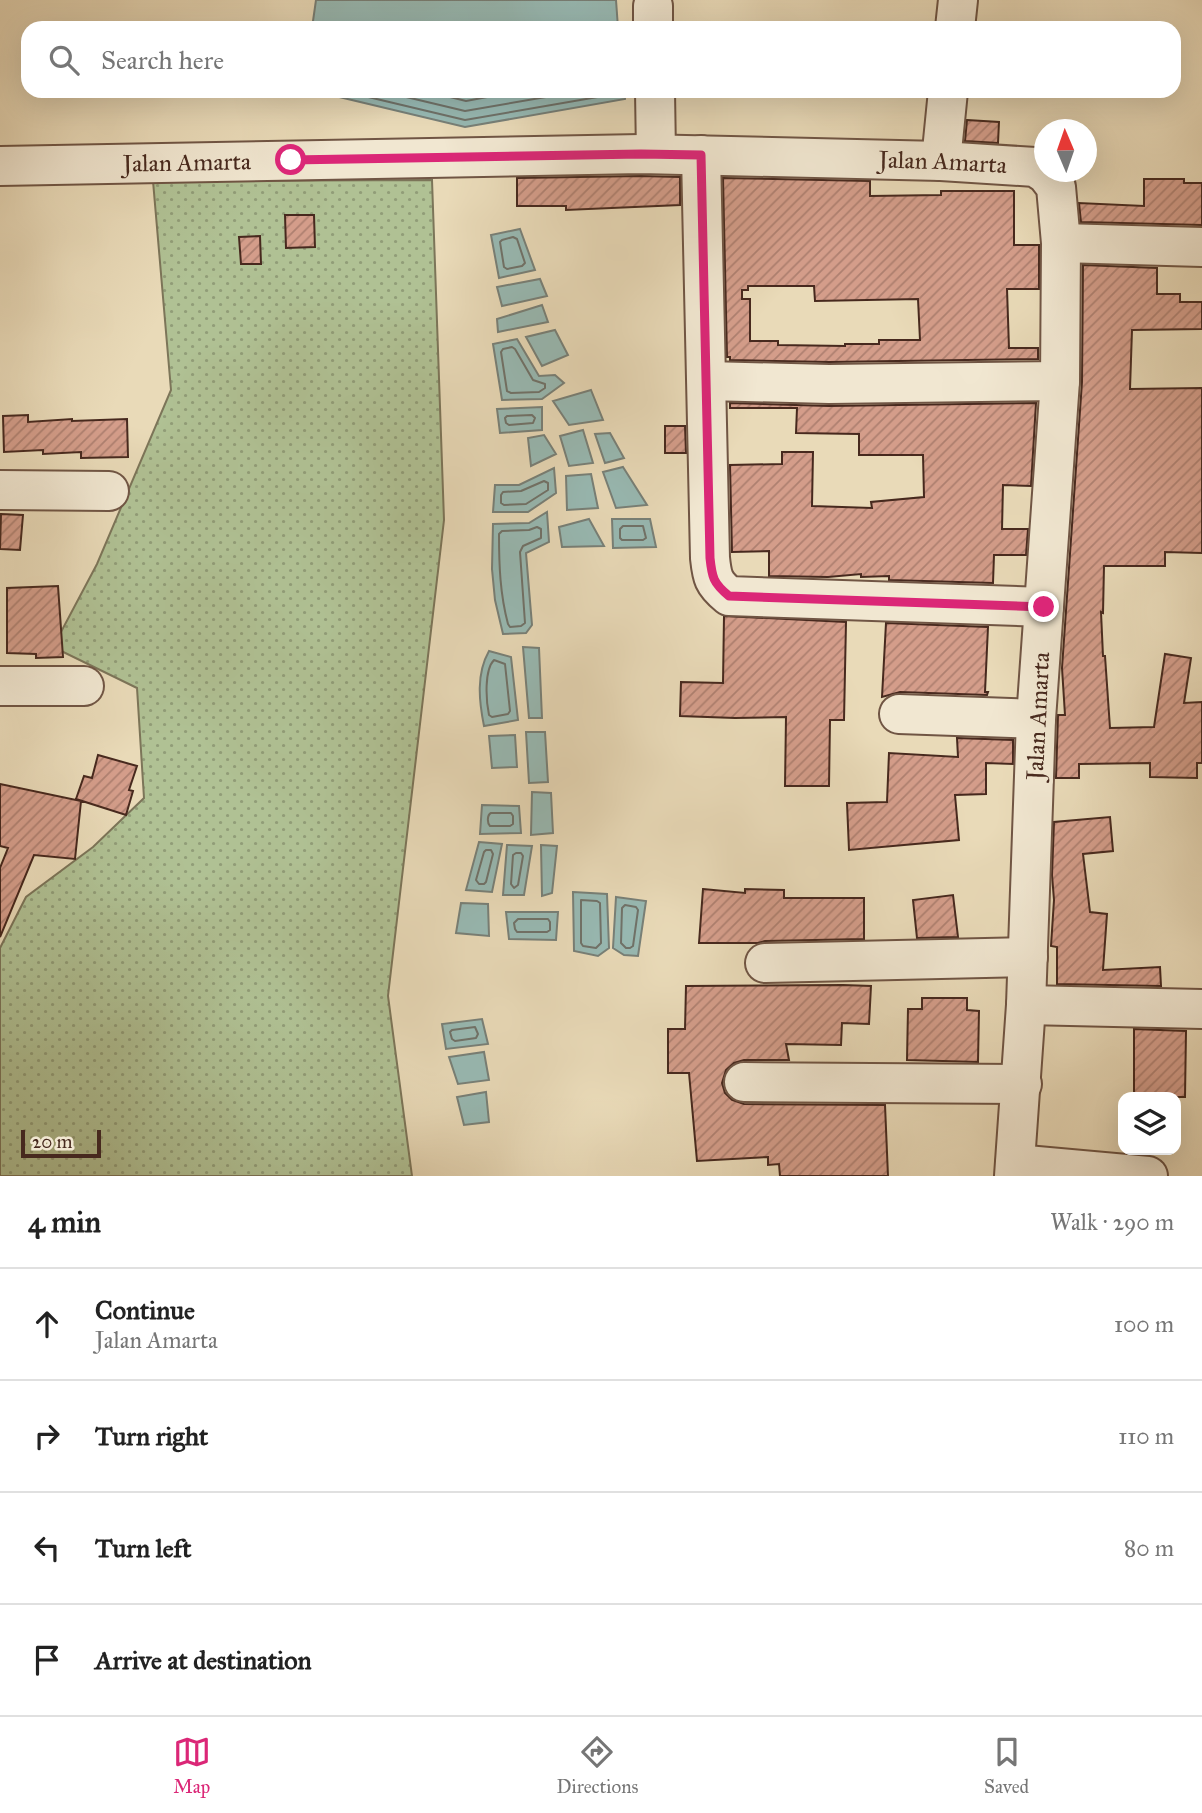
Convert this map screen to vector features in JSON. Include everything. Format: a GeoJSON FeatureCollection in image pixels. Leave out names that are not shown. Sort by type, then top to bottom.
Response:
{"type":"FeatureCollection","features":[{"type":"Feature","properties":{"kind":"street"},"geometry":{"type":"LineString","coordinates":[[956,21],[958,0]]}},
{"type":"Feature","properties":{"kind":"street"},"geometry":{"type":"LineString","coordinates":[[648,154],[653,98]]}},
{"type":"Feature","properties":{"kind":"street"},"geometry":{"type":"LineString","coordinates":[[941,161],[947,98]]}},
{"type":"Feature","properties":{"kind":"street","name":"Jalan Amarta"},"geometry":{"type":"LineString","coordinates":[[0,166],[648,154],[941,161],[1035,167],[1046,174],[1056,187],[1061,243],[1060,381],[1036,719],[1026,1005],[1015,1170]]}},
{"type":"Feature","properties":{"kind":"street"},"geometry":{"type":"LineString","coordinates":[[701,155],[710,558],[713,579],[718,587],[729,596],[1044,607]]}},
{"type":"Feature","properties":{"kind":"street"},"geometry":{"type":"LineString","coordinates":[[1061,243],[1202,247]]}},
{"type":"Feature","properties":{"kind":"street"},"geometry":{"type":"LineString","coordinates":[[707,381],[829,384],[1060,381]]}},
{"type":"Feature","properties":{"kind":"street"},"geometry":{"type":"LineString","coordinates":[[0,490],[109,491]]}},
{"type":"Feature","properties":{"kind":"street"},"geometry":{"type":"LineString","coordinates":[[0,686],[84,686]]}},
{"type":"Feature","properties":{"kind":"street"},"geometry":{"type":"LineString","coordinates":[[899,714],[1036,719]]}},
{"type":"Feature","properties":{"kind":"street"},"geometry":{"type":"LineString","coordinates":[[765,964],[1028,957]]}},
{"type":"Feature","properties":{"kind":"street"},"geometry":{"type":"LineString","coordinates":[[1026,1005],[1202,1009]]}},
{"type":"Feature","properties":{"kind":"street"},"geometry":{"type":"LineString","coordinates":[[744,1082],[1022,1084]]}},
{"type":"Feature","properties":{"kind":"street"},"geometry":{"type":"LineString","coordinates":[[1015,1170],[1148,1176]]}},
{"type":"Feature","properties":{"kind":"green space"},"geometry":{"type":"Polygon","coordinates":[[[432,180],[444,520],[388,996],[412,1176],[0,1176],[0,948],[26,897],[93,847],[144,798],[137,688],[53,647],[97,564],[171,390],[153,181],[432,180]]]}},
{"type":"Feature","properties":{"kind":"water"},"geometry":{"type":"Polygon","coordinates":[[[316,0],[616,0],[618,21],[313,21],[316,0]]]}},
{"type":"Feature","properties":{"kind":"water"},"geometry":{"type":"Polygon","coordinates":[[[343,98],[625,98],[625,99],[465,127],[343,98]]]}},
{"type":"Feature","properties":{"kind":"water"},"geometry":{"type":"Polygon","coordinates":[[[520,229],[535,270],[499,278],[491,235],[520,229]]]}},
{"type":"Feature","properties":{"kind":"water"},"geometry":{"type":"Polygon","coordinates":[[[540,279],[547,296],[502,306],[497,287],[540,279]]]}},
{"type":"Feature","properties":{"kind":"water"},"geometry":{"type":"Polygon","coordinates":[[[542,305],[548,322],[498,332],[497,319],[542,305]]]}},
{"type":"Feature","properties":{"kind":"water"},"geometry":{"type":"Polygon","coordinates":[[[555,330],[568,355],[542,366],[526,337],[555,330]]]}},
{"type":"Feature","properties":{"kind":"water"},"geometry":{"type":"Polygon","coordinates":[[[517,339],[539,376],[555,375],[564,383],[542,399],[502,400],[493,344],[517,339]]]}},
{"type":"Feature","properties":{"kind":"water"},"geometry":{"type":"Polygon","coordinates":[[[591,390],[603,420],[569,425],[553,401],[591,390]]]}},
{"type":"Feature","properties":{"kind":"water"},"geometry":{"type":"Polygon","coordinates":[[[542,407],[542,430],[500,433],[497,409],[542,407]]]}},
{"type":"Feature","properties":{"kind":"water"},"geometry":{"type":"Polygon","coordinates":[[[583,430],[593,463],[569,466],[560,436],[583,430]]]}},
{"type":"Feature","properties":{"kind":"water"},"geometry":{"type":"Polygon","coordinates":[[[610,433],[624,458],[605,463],[595,434],[610,433]]]}},
{"type":"Feature","properties":{"kind":"water"},"geometry":{"type":"Polygon","coordinates":[[[544,435],[556,454],[531,466],[528,438],[544,435]]]}},
{"type":"Feature","properties":{"kind":"water"},"geometry":{"type":"Polygon","coordinates":[[[623,467],[647,505],[616,508],[603,472],[623,467]]]}},
{"type":"Feature","properties":{"kind":"water"},"geometry":{"type":"Polygon","coordinates":[[[554,468],[556,493],[528,512],[493,512],[495,485],[519,485],[554,468]]]}},
{"type":"Feature","properties":{"kind":"water"},"geometry":{"type":"Polygon","coordinates":[[[591,474],[598,508],[567,510],[566,476],[591,474]]]}},
{"type":"Feature","properties":{"kind":"water"},"geometry":{"type":"Polygon","coordinates":[[[547,512],[549,542],[526,553],[532,625],[526,633],[503,634],[495,600],[492,569],[493,524],[529,523],[547,512]]]}},
{"type":"Feature","properties":{"kind":"water"},"geometry":{"type":"Polygon","coordinates":[[[589,519],[604,546],[562,547],[559,527],[589,519]]]}},
{"type":"Feature","properties":{"kind":"water"},"geometry":{"type":"Polygon","coordinates":[[[612,519],[650,519],[656,547],[613,548],[612,519]]]}},
{"type":"Feature","properties":{"kind":"water"},"geometry":{"type":"Polygon","coordinates":[[[523,647],[539,648],[542,718],[529,718],[523,647]]]}},
{"type":"Feature","properties":{"kind":"water"},"geometry":{"type":"Polygon","coordinates":[[[489,651],[511,657],[518,720],[484,726],[480,688],[482,669],[489,651]]]}},
{"type":"Feature","properties":{"kind":"water"},"geometry":{"type":"Polygon","coordinates":[[[526,732],[545,732],[548,782],[529,783],[526,732]]]}},
{"type":"Feature","properties":{"kind":"water"},"geometry":{"type":"Polygon","coordinates":[[[515,735],[517,767],[492,768],[489,736],[515,735]]]}},
{"type":"Feature","properties":{"kind":"water"},"geometry":{"type":"Polygon","coordinates":[[[532,792],[551,793],[553,833],[531,835],[532,792]]]}},
{"type":"Feature","properties":{"kind":"water"},"geometry":{"type":"Polygon","coordinates":[[[482,805],[519,806],[521,833],[480,834],[482,805]]]}},
{"type":"Feature","properties":{"kind":"water"},"geometry":{"type":"Polygon","coordinates":[[[479,842],[502,844],[492,892],[466,890],[479,842]]]}},
{"type":"Feature","properties":{"kind":"water"},"geometry":{"type":"Polygon","coordinates":[[[507,845],[532,846],[524,895],[503,895],[507,845]]]}},
{"type":"Feature","properties":{"kind":"water"},"geometry":{"type":"Polygon","coordinates":[[[541,845],[557,846],[552,893],[542,896],[541,845]]]}},
{"type":"Feature","properties":{"kind":"water"},"geometry":{"type":"Polygon","coordinates":[[[573,892],[607,894],[609,948],[598,956],[574,951],[573,892]]]}},
{"type":"Feature","properties":{"kind":"water"},"geometry":{"type":"Polygon","coordinates":[[[616,897],[646,901],[638,956],[624,955],[613,948],[616,897]]]}},
{"type":"Feature","properties":{"kind":"water"},"geometry":{"type":"Polygon","coordinates":[[[461,903],[488,904],[489,936],[456,933],[461,903]]]}},
{"type":"Feature","properties":{"kind":"water"},"geometry":{"type":"Polygon","coordinates":[[[506,912],[558,912],[556,940],[509,939],[506,912]]]}},
{"type":"Feature","properties":{"kind":"water"},"geometry":{"type":"Polygon","coordinates":[[[482,1019],[488,1044],[446,1049],[442,1024],[482,1019]]]}},
{"type":"Feature","properties":{"kind":"water"},"geometry":{"type":"Polygon","coordinates":[[[484,1052],[489,1080],[458,1084],[449,1057],[484,1052]]]}},
{"type":"Feature","properties":{"kind":"water"},"geometry":{"type":"Polygon","coordinates":[[[486,1092],[489,1122],[464,1125],[457,1097],[486,1092]]]}},
{"type":"Feature","properties":{"kind":"building"},"geometry":{"type":"Polygon","coordinates":[[[967,120],[999,122],[998,143],[965,141],[967,120]]]}},
{"type":"Feature","properties":{"kind":"building"},"geometry":{"type":"Polygon","coordinates":[[[680,177],[680,205],[566,210],[566,206],[517,206],[517,178],[680,177]]]}},
{"type":"Feature","properties":{"kind":"building"},"geometry":{"type":"Polygon","coordinates":[[[723,178],[870,181],[870,196],[941,195],[941,191],[1014,191],[1014,245],[1039,245],[1039,289],[1007,289],[1009,348],[1038,348],[1038,359],[829,362],[730,360],[730,357],[727,357],[723,178]],[[748,286],[748,290],[742,290],[742,299],[750,299],[750,341],[778,341],[778,345],[845,346],[879,344],[879,340],[920,340],[918,299],[815,301],[814,286],[748,286]]]}},
{"type":"Feature","properties":{"kind":"building"},"geometry":{"type":"Polygon","coordinates":[[[1144,179],[1184,179],[1184,183],[1202,183],[1202,225],[1081,222],[1079,203],[1144,206],[1144,179]]]}},
{"type":"Feature","properties":{"kind":"building"},"geometry":{"type":"Polygon","coordinates":[[[285,215],[314,215],[315,247],[286,248],[285,215]]]}},
{"type":"Feature","properties":{"kind":"building"},"geometry":{"type":"Polygon","coordinates":[[[260,236],[261,264],[241,264],[239,237],[260,236]]]}},
{"type":"Feature","properties":{"kind":"building"},"geometry":{"type":"Polygon","coordinates":[[[1083,265],[1157,268],[1157,294],[1180,294],[1180,302],[1202,302],[1202,329],[1132,330],[1130,389],[1202,388],[1202,553],[1165,552],[1165,566],[1104,566],[1103,613],[1101,612],[1110,728],[1154,727],[1165,654],[1191,658],[1184,703],[1202,702],[1202,763],[1197,763],[1197,778],[1150,777],[1150,763],[1079,764],[1079,778],[1056,778],[1058,715],[1065,715],[1062,668],[1082,382],[1083,265]]]}},
{"type":"Feature","properties":{"kind":"building"},"geometry":{"type":"Polygon","coordinates":[[[730,403],[829,406],[1036,403],[1031,486],[1003,485],[1002,529],[1028,529],[1026,555],[994,555],[993,583],[889,580],[889,576],[861,577],[861,574],[828,577],[769,576],[769,551],[732,552],[730,465],[782,464],[782,452],[813,452],[812,506],[872,508],[871,502],[924,497],[923,455],[859,455],[859,434],[796,433],[797,408],[730,408],[730,403]]]}},
{"type":"Feature","properties":{"kind":"building"},"geometry":{"type":"Polygon","coordinates":[[[28,415],[28,422],[127,419],[128,457],[81,458],[81,452],[43,454],[43,450],[4,452],[3,416],[28,415]]]}},
{"type":"Feature","properties":{"kind":"building"},"geometry":{"type":"Polygon","coordinates":[[[665,426],[685,426],[686,453],[665,453],[665,426]]]}},
{"type":"Feature","properties":{"kind":"building"},"geometry":{"type":"Polygon","coordinates":[[[1,514],[23,515],[20,550],[0,549],[1,514]]]}},
{"type":"Feature","properties":{"kind":"building"},"geometry":{"type":"Polygon","coordinates":[[[58,586],[63,657],[36,658],[36,654],[7,653],[7,588],[58,586]]]}},
{"type":"Feature","properties":{"kind":"building"},"geometry":{"type":"Polygon","coordinates":[[[724,616],[846,622],[844,720],[830,720],[829,786],[785,786],[786,717],[680,716],[681,682],[723,683],[724,616]]]}},
{"type":"Feature","properties":{"kind":"building"},"geometry":{"type":"Polygon","coordinates":[[[886,623],[988,627],[987,695],[900,692],[882,697],[886,623]]]}},
{"type":"Feature","properties":{"kind":"building"},"geometry":{"type":"Polygon","coordinates":[[[957,738],[1013,740],[1013,764],[986,763],[986,794],[955,795],[959,840],[849,850],[847,803],[887,802],[889,753],[958,757],[957,738]]]}},
{"type":"Feature","properties":{"kind":"building"},"geometry":{"type":"Polygon","coordinates":[[[98,755],[137,766],[129,790],[133,791],[126,815],[76,799],[84,776],[92,778],[98,755]]]}},
{"type":"Feature","properties":{"kind":"building"},"geometry":{"type":"Polygon","coordinates":[[[0,784],[81,801],[75,859],[34,855],[0,937],[0,868],[8,848],[0,846],[0,784]]]}},
{"type":"Feature","properties":{"kind":"building"},"geometry":{"type":"Polygon","coordinates":[[[1110,817],[1113,851],[1083,854],[1090,912],[1107,914],[1103,970],[1160,967],[1161,986],[1057,984],[1057,947],[1051,946],[1054,822],[1110,817]]]}},
{"type":"Feature","properties":{"kind":"building"},"geometry":{"type":"Polygon","coordinates":[[[703,889],[745,893],[745,889],[784,890],[784,898],[864,898],[864,939],[699,943],[703,889]]]}},
{"type":"Feature","properties":{"kind":"building"},"geometry":{"type":"Polygon","coordinates":[[[953,895],[958,937],[917,938],[913,900],[953,895]]]}},
{"type":"Feature","properties":{"kind":"building"},"geometry":{"type":"Polygon","coordinates":[[[686,986],[871,986],[869,1024],[842,1023],[841,1045],[786,1044],[789,1060],[744,1060],[734,1063],[726,1070],[722,1083],[725,1093],[732,1100],[744,1104],[885,1105],[888,1176],[780,1176],[779,1164],[768,1165],[768,1157],[697,1161],[689,1073],[668,1073],[668,1029],[685,1029],[686,986]]]}},
{"type":"Feature","properties":{"kind":"building"},"geometry":{"type":"Polygon","coordinates":[[[922,998],[967,998],[967,1010],[979,1011],[978,1062],[907,1060],[908,1009],[922,1009],[922,998]]]}},
{"type":"Feature","properties":{"kind":"building"},"geometry":{"type":"Polygon","coordinates":[[[1134,1029],[1186,1031],[1185,1097],[1181,1097],[1181,1092],[1134,1092],[1134,1029]]]}},
{"type":"Feature","properties":{"kind":"route"},"geometry":{"type":"LineString","coordinates":[[291,160],[701,155],[710,558],[713,579],[718,587],[729,596],[1044,607]]}}]}
